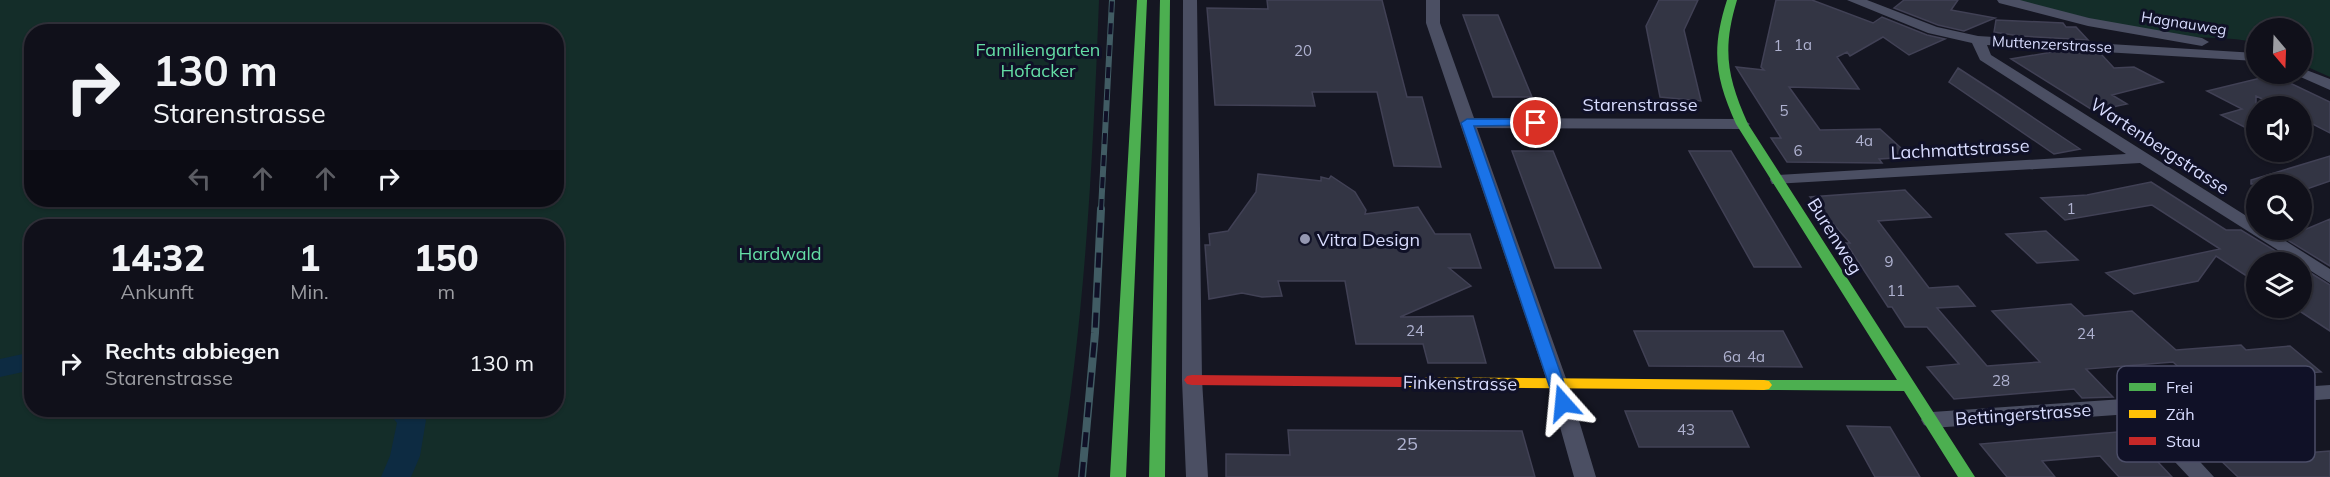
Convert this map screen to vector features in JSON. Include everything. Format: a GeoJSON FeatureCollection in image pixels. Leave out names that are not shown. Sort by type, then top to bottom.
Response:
{"type":"FeatureCollection","features":[{"type":"Feature","properties":{"kind":"main road"},"geometry":{"type":"LineString","coordinates":[[1118,477],[1142,0]]}},
{"type":"Feature","properties":{"kind":"main road"},"geometry":{"type":"LineString","coordinates":[[1157,477],[1165,0]]}},
{"type":"Feature","properties":{"kind":"main road","name":"Burenweg"},"geometry":{"type":"LineString","coordinates":[[1732,0],[1719,36],[1718,64],[1742,124],[1968,477]]}},
{"type":"Feature","properties":{"kind":"main road","name":"Finkenstrasse"},"geometry":{"type":"LineString","coordinates":[[1192,380],[1909,386]]}},
{"type":"Feature","properties":{"kind":"street"},"geometry":{"type":"LineString","coordinates":[[1190,0],[1192,380],[1197,477]]}},
{"type":"Feature","properties":{"kind":"street"},"geometry":{"type":"LineString","coordinates":[[1433,0],[1433,23],[1558,384],[1585,477]]}},
{"type":"Feature","properties":{"kind":"street","name":"Muttenzerstrasse"},"geometry":{"type":"LineString","coordinates":[[1854,0],[1933,30],[1978,40],[2246,56]]}},
{"type":"Feature","properties":{"kind":"street","name":"Hagnauweg"},"geometry":{"type":"LineString","coordinates":[[2004,0],[2122,29],[2225,45],[2246,53]]}},
{"type":"Feature","properties":{"kind":"street","name":"Wartenbergstrasse"},"geometry":{"type":"LineString","coordinates":[[1978,40],[1985,57],[2330,277]]}},
{"type":"Feature","properties":{"kind":"street"},"geometry":{"type":"LineString","coordinates":[[2312,77],[2330,85]]}},
{"type":"Feature","properties":{"kind":"street","name":"Starenstrasse"},"geometry":{"type":"LineString","coordinates":[[1467,123],[1742,124]]}},
{"type":"Feature","properties":{"kind":"street","name":"Lachmattstrasse"},"geometry":{"type":"LineString","coordinates":[[1778,180],[2143,158]]}},
{"type":"Feature","properties":{"kind":"street","name":"Bettingerstrasse"},"geometry":{"type":"LineString","coordinates":[[2315,393],[2330,392]]}},
{"type":"Feature","properties":{"kind":"street","name":"Bettingerstrasse"},"geometry":{"type":"LineString","coordinates":[[1932,420],[2117,408]]}},
{"type":"Feature","properties":{"kind":"street"},"geometry":{"type":"LineString","coordinates":[[2189,462],[2203,477]]}},
{"type":"Feature","properties":{"kind":"green space","name":"Hardwald"},"geometry":{"type":"Polygon","coordinates":[[[0,0],[1099,0],[1091,179],[1081,299],[1058,477],[0,477],[0,0]]]}},
{"type":"Feature","properties":{"kind":"green space"},"geometry":{"type":"Polygon","coordinates":[[[2017,0],[2330,0],[2330,77],[2312,69],[2312,18],[2246,18],[2246,41],[2154,32],[2017,0]]]}},
{"type":"Feature","properties":{"kind":"building"},"geometry":{"type":"Polygon","coordinates":[[[1267,0],[1382,0],[1407,97],[1422,97],[1441,167],[1394,166],[1377,92],[1312,92],[1315,106],[1215,105],[1207,8],[1268,9],[1267,0]]]}},
{"type":"Feature","properties":{"kind":"building"},"geometry":{"type":"Polygon","coordinates":[[[1659,0],[1698,0],[1684,30],[1701,101],[1660,97],[1646,26],[1659,0]]]}},
{"type":"Feature","properties":{"kind":"building"},"geometry":{"type":"Polygon","coordinates":[[[1776,0],[1812,0],[1873,23],[1882,17],[1927,35],[1945,39],[1909,55],[1883,37],[1850,56],[1847,52],[1837,57],[1859,89],[1789,87],[1820,130],[1880,129],[1911,157],[1879,159],[1882,163],[1787,162],[1771,138],[1781,138],[1736,67],[1764,70],[1761,67],[1776,0]]]}},
{"type":"Feature","properties":{"kind":"building"},"geometry":{"type":"Polygon","coordinates":[[[1904,0],[1958,0],[1951,10],[1995,18],[1964,31],[1938,25],[1894,8],[1904,0]]]}},
{"type":"Feature","properties":{"kind":"building"},"geometry":{"type":"Polygon","coordinates":[[[1463,15],[1498,15],[1532,97],[1493,97],[1463,15]]]}},
{"type":"Feature","properties":{"kind":"building"},"geometry":{"type":"Polygon","coordinates":[[[1996,20],[2063,23],[2066,27],[2076,27],[2088,40],[1994,32],[1996,20]]]}},
{"type":"Feature","properties":{"kind":"building"},"geometry":{"type":"Polygon","coordinates":[[[2058,51],[2101,54],[2114,68],[2134,67],[2163,82],[2112,95],[2127,104],[2094,111],[2011,59],[2058,51]]]}},
{"type":"Feature","properties":{"kind":"building"},"geometry":{"type":"Polygon","coordinates":[[[1958,68],[2080,149],[2054,154],[1949,82],[1958,68]]]}},
{"type":"Feature","properties":{"kind":"building"},"geometry":{"type":"Polygon","coordinates":[[[2246,82],[2246,84],[2292,84],[2330,102],[2330,133],[2312,124],[2312,96],[2246,96],[2246,128],[2221,115],[2242,109],[2207,91],[2246,82]]]}},
{"type":"Feature","properties":{"kind":"building"},"geometry":{"type":"Polygon","coordinates":[[[1512,151],[1553,151],[1601,268],[1555,268],[1512,151]]]}},
{"type":"Feature","properties":{"kind":"building"},"geometry":{"type":"Polygon","coordinates":[[[1689,151],[1731,151],[1801,267],[1754,267],[1689,151]]]}},
{"type":"Feature","properties":{"kind":"building"},"geometry":{"type":"Polygon","coordinates":[[[2330,156],[2330,181],[2312,187],[2312,174],[2271,174],[2312,162],[2330,156]]]}},
{"type":"Feature","properties":{"kind":"building","name":"Vitra Design"},"geometry":{"type":"Polygon","coordinates":[[[1258,174],[1321,181],[1321,177],[1329,179],[1331,176],[1355,192],[1366,210],[1365,214],[1418,207],[1435,234],[1470,234],[1481,268],[1449,268],[1471,286],[1400,317],[1473,316],[1486,363],[1428,363],[1423,344],[1356,344],[1345,281],[1278,281],[1282,296],[1262,297],[1242,293],[1209,299],[1205,245],[1210,245],[1209,234],[1228,231],[1256,192],[1258,174]]]}},
{"type":"Feature","properties":{"kind":"building"},"geometry":{"type":"Polygon","coordinates":[[[2151,182],[2226,230],[2241,230],[2246,233],[2246,240],[2257,240],[2277,252],[2246,252],[2246,276],[2216,256],[2198,281],[2134,294],[2106,273],[2220,249],[2152,205],[2065,220],[2041,198],[2087,195],[2151,182]]]}},
{"type":"Feature","properties":{"kind":"building"},"geometry":{"type":"Polygon","coordinates":[[[1905,190],[1931,217],[1878,221],[1929,288],[1958,286],[1975,306],[1937,308],[1987,366],[2040,362],[1992,311],[2071,304],[2084,316],[2132,311],[2176,350],[2241,345],[2246,350],[2290,346],[2314,366],[2177,366],[2173,362],[2117,366],[2086,369],[2113,397],[2082,398],[2074,389],[1954,399],[1927,367],[1959,364],[1927,327],[1905,327],[1892,307],[1888,307],[1846,243],[1850,243],[1810,197],[1905,190]]]}},
{"type":"Feature","properties":{"kind":"building"},"geometry":{"type":"Polygon","coordinates":[[[2330,219],[2330,266],[2312,255],[2312,252],[2307,252],[2287,240],[2312,240],[2312,227],[2330,219]]]}},
{"type":"Feature","properties":{"kind":"building"},"geometry":{"type":"Polygon","coordinates":[[[2046,231],[2078,260],[2037,263],[2006,234],[2046,231]]]}},
{"type":"Feature","properties":{"kind":"building"},"geometry":{"type":"Polygon","coordinates":[[[2312,274],[2330,285],[2330,331],[2310,318],[2312,318],[2312,274]]]}},
{"type":"Feature","properties":{"kind":"building"},"geometry":{"type":"Polygon","coordinates":[[[1634,331],[1783,331],[1802,367],[1649,366],[1634,331]]]}},
{"type":"Feature","properties":{"kind":"building"},"geometry":{"type":"Polygon","coordinates":[[[1625,411],[1732,411],[1749,447],[1639,447],[1625,411]]]}},
{"type":"Feature","properties":{"kind":"building"},"geometry":{"type":"Polygon","coordinates":[[[1847,426],[1890,427],[1920,477],[1875,477],[1847,426]]]}},
{"type":"Feature","properties":{"kind":"building"},"geometry":{"type":"Polygon","coordinates":[[[1288,430],[1522,431],[1535,477],[1226,477],[1226,454],[1290,455],[1288,430]]]}},
{"type":"Feature","properties":{"kind":"building"},"geometry":{"type":"Polygon","coordinates":[[[2117,432],[2117,462],[2158,462],[2172,477],[2119,477],[2100,456],[2042,461],[2055,477],[2007,477],[1980,444],[2117,432]]]}},
{"type":"Feature","properties":{"kind":"building"},"geometry":{"type":"Polygon","coordinates":[[[2330,451],[2330,477],[2238,477],[2222,462],[2315,462],[2315,452],[2330,451]]]}},
{"type":"Feature","properties":{"kind":"waterway"},"geometry":{"type":"LineString","coordinates":[[0,368],[24,363]]}},
{"type":"Feature","properties":{"kind":"waterway"},"geometry":{"type":"LineString","coordinates":[[396,477],[405,456],[412,420],[409,417]]}},
{"type":"Feature","properties":{"kind":"railway"},"geometry":{"type":"LineString","coordinates":[[1101,210],[1112,0]]}},
{"type":"Feature","properties":{"kind":"railway"},"geometry":{"type":"LineString","coordinates":[[1082,477],[1095,333],[1101,209]]}},
{"type":"Feature","properties":{"kind":"traffic: fast"},"geometry":{"type":"LineString","coordinates":[[1118,477],[1142,0]]}},
{"type":"Feature","properties":{"kind":"traffic: fast"},"geometry":{"type":"LineString","coordinates":[[1157,477],[1165,0]]}},
{"type":"Feature","properties":{"kind":"traffic: fast"},"geometry":{"type":"LineString","coordinates":[[1732,0],[1723,34],[1722,63],[1728,91],[1742,124],[1967,477]]}},
{"type":"Feature","properties":{"kind":"traffic: fast"},"geometry":{"type":"LineString","coordinates":[[1764,385],[1909,386]]}},
{"type":"Feature","properties":{"kind":"traffic: slow"},"geometry":{"type":"LineString","coordinates":[[1402,382],[1764,385]]}},
{"type":"Feature","properties":{"kind":"traffic: jam"},"geometry":{"type":"LineString","coordinates":[[1192,380],[1402,382]]}},
{"type":"Feature","properties":{"kind":"place","name":"Vitra Design"},"geometry":{"type":"Point","coordinates":[1305,239]}},
{"type":"Feature","properties":{"kind":"route"},"geometry":{"type":"LineString","coordinates":[[1536,123],[1467,123],[1563,403]]}},
{"type":"Feature","properties":{"kind":"park label","name":"Familiengarten Hofacker"},"geometry":{"type":"Point","coordinates":[1038,59]}}]}
